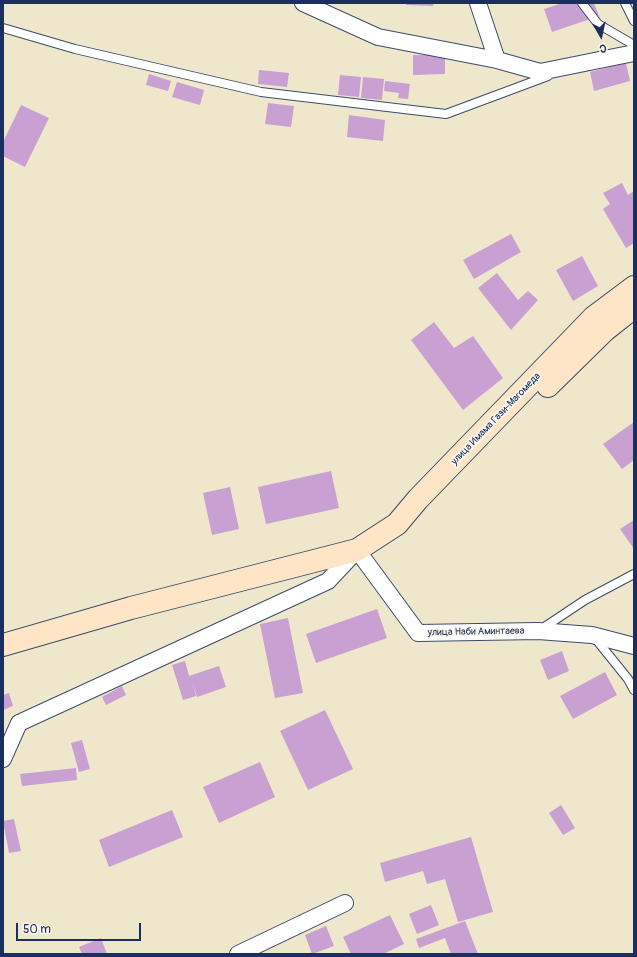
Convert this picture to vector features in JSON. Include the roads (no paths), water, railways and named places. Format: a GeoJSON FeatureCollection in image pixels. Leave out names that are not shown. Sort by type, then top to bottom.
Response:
{"type":"FeatureCollection","features":[{"type":"Feature","properties":{"kind":"main road","name":"улица Имама Гази-Магомеда"},"geometry":{"type":"LineString","coordinates":[[3,645],[131,608],[357,550],[397,524],[418,499],[594,317],[634,287]]}},
{"type":"Feature","properties":{"kind":"main road"},"geometry":{"type":"LineString","coordinates":[[397,524],[429,504],[605,330],[634,307]]}},
{"type":"Feature","properties":{"kind":"street"},"geometry":{"type":"LineString","coordinates":[[303,3],[378,37],[497,60],[540,72],[634,53]]}},
{"type":"Feature","properties":{"kind":"street"},"geometry":{"type":"LineString","coordinates":[[478,3],[497,60]]}},
{"type":"Feature","properties":{"kind":"street"},"geometry":{"type":"LineString","coordinates":[[3,729],[328,581],[357,550]]}},
{"type":"Feature","properties":{"kind":"street","name":"улица Наби Аминтаева"},"geometry":{"type":"LineString","coordinates":[[357,550],[418,632],[538,631],[592,635],[634,646]]}},
{"type":"Feature","properties":{"kind":"street"},"geometry":{"type":"LineString","coordinates":[[3,759],[19,723]]}},
{"type":"Feature","properties":{"kind":"street"},"geometry":{"type":"LineString","coordinates":[[238,954],[345,903]]}},
{"type":"Feature","properties":{"kind":"lane"},"geometry":{"type":"LineString","coordinates":[[582,3],[598,24],[634,45]]}},
{"type":"Feature","properties":{"kind":"lane"},"geometry":{"type":"LineString","coordinates":[[625,3],[634,20]]}},
{"type":"Feature","properties":{"kind":"lane"},"geometry":{"type":"LineString","coordinates":[[3,28],[74,49],[261,92],[446,114],[580,64]]}},
{"type":"Feature","properties":{"kind":"lane"},"geometry":{"type":"LineString","coordinates":[[538,631],[585,600],[634,574]]}},
{"type":"Feature","properties":{"kind":"lane"},"geometry":{"type":"LineString","coordinates":[[592,635],[628,679],[634,690]]}}]}
